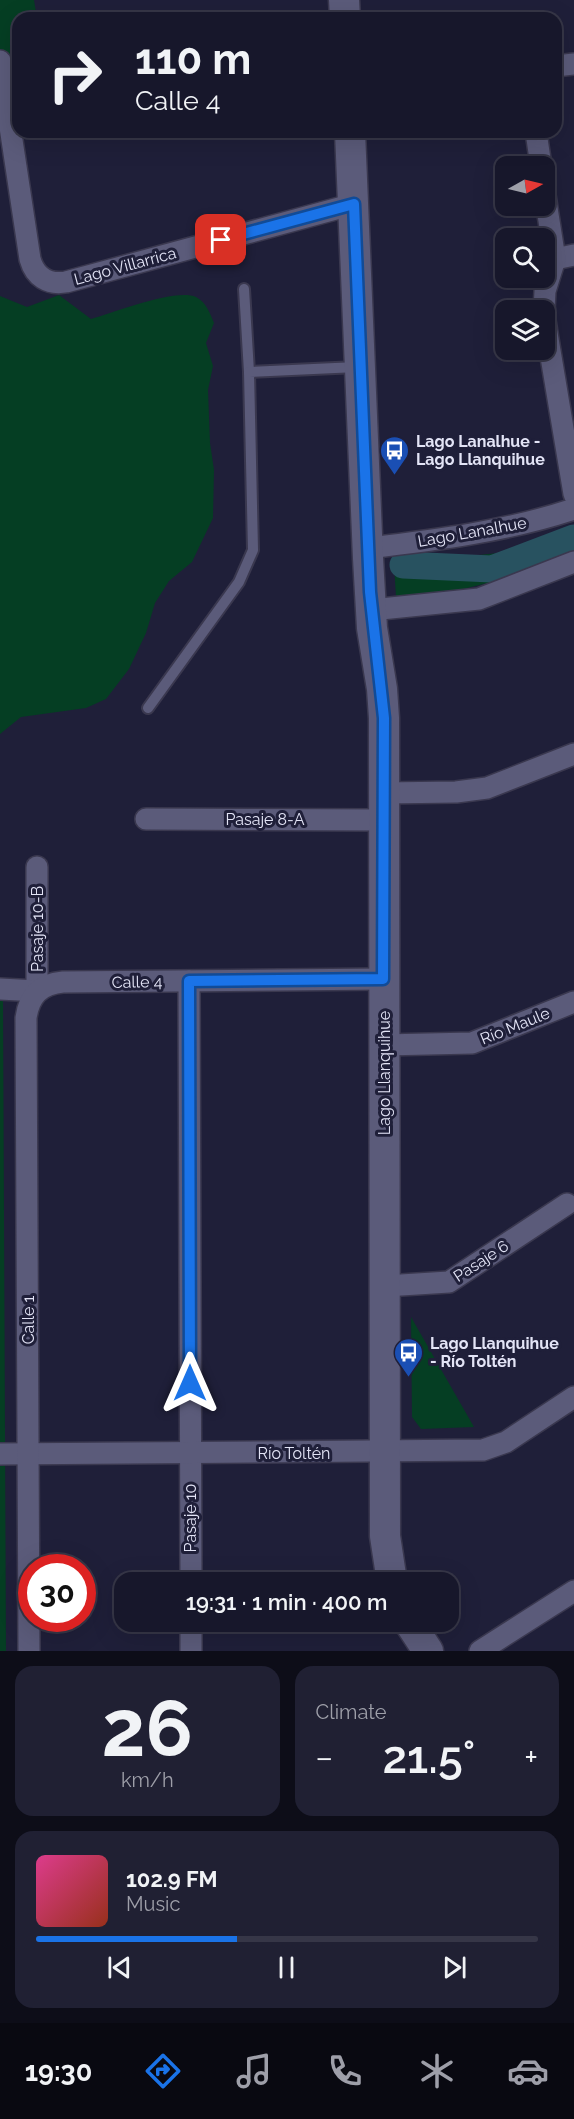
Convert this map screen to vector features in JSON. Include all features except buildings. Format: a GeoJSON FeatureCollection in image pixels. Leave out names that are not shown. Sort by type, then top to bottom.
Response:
{"type":"FeatureCollection","features":[{"type":"Feature","properties":{"kind":"street","name":"Lago Villarrica"},"geometry":{"type":"LineString","coordinates":[[0,62],[12,113]]}},
{"type":"Feature","properties":{"kind":"street","name":"Lago Villarrica"},"geometry":{"type":"LineString","coordinates":[[16,138],[30,259],[36,273],[50,282],[66,282],[354,204]]}},
{"type":"Feature","properties":{"kind":"street","name":"Lago Llanquihue"},"geometry":{"type":"LineString","coordinates":[[350,138],[371,610],[383,699],[385,1536],[390,1572]]}},
{"type":"Feature","properties":{"kind":"street"},"geometry":{"type":"LineString","coordinates":[[537,138],[540,156]]}},
{"type":"Feature","properties":{"kind":"street"},"geometry":{"type":"LineString","coordinates":[[545,300],[545,291],[564,257],[552,216]]}},
{"type":"Feature","properties":{"kind":"street"},"geometry":{"type":"LineString","coordinates":[[552,360],[574,494]]}},
{"type":"Feature","properties":{"kind":"street","name":"Lago Lanalhue"},"geometry":{"type":"LineString","coordinates":[[368,548],[493,530],[574,509]]}},
{"type":"Feature","properties":{"kind":"street"},"geometry":{"type":"LineString","coordinates":[[371,610],[479,599],[574,562]]}},
{"type":"Feature","properties":{"kind":"street","name":"Pasaje 8-A"},"geometry":{"type":"LineString","coordinates":[[146,819],[384,806],[487,788],[574,754]]}},
{"type":"Feature","properties":{"kind":"street","name":"Pasaje 10-B"},"geometry":{"type":"LineString","coordinates":[[37,867],[37,991]]}},
{"type":"Feature","properties":{"kind":"street","name":"Calle 4"},"geometry":{"type":"LineString","coordinates":[[0,989],[37,991],[53,983],[383,979]]}},
{"type":"Feature","properties":{"kind":"street","name":"Pasaje 10"},"geometry":{"type":"LineString","coordinates":[[189,981],[190,1572]]}},
{"type":"Feature","properties":{"kind":"street","name":"Calle 1"},"geometry":{"type":"LineString","coordinates":[[30,1651],[26,1018],[31,999],[37,991]]}},
{"type":"Feature","properties":{"kind":"street","name":"Río Maule"},"geometry":{"type":"LineString","coordinates":[[384,1045],[472,1043],[574,1002]]}},
{"type":"Feature","properties":{"kind":"street","name":"Pasaje 6"},"geometry":{"type":"LineString","coordinates":[[385,1286],[449,1282],[567,1204]]}},
{"type":"Feature","properties":{"kind":"street","name":"Río Toltén"},"geometry":{"type":"LineString","coordinates":[[0,1454],[471,1451],[494,1447],[506,1442],[574,1397]]}},
{"type":"Feature","properties":{"kind":"street"},"geometry":{"type":"LineString","coordinates":[[480,1651],[574,1591]]}},
{"type":"Feature","properties":{"kind":"street"},"geometry":{"type":"LineString","coordinates":[[191,1632],[191,1651]]}},
{"type":"Feature","properties":{"kind":"street"},"geometry":{"type":"LineString","coordinates":[[416,1632],[428,1651]]}},
{"type":"Feature","properties":{"kind":"lane"},"geometry":{"type":"LineString","coordinates":[[148,708],[239,582],[254,550],[249,372],[244,289]]}},
{"type":"Feature","properties":{"kind":"lane"},"geometry":{"type":"LineString","coordinates":[[249,372],[360,367]]}},
{"type":"Feature","properties":{"kind":"green space"},"geometry":{"type":"Polygon","coordinates":[[[0,0],[34,0],[36,12],[12,12],[12,111],[0,107],[0,0]]]}},
{"type":"Feature","properties":{"kind":"green space"},"geometry":{"type":"Polygon","coordinates":[[[59,295],[91,319],[144,302],[174,296],[196,297],[205,305],[214,323],[206,343],[213,366],[208,390],[210,443],[214,470],[213,518],[192,562],[169,581],[155,603],[146,633],[129,669],[106,699],[86,708],[21,717],[0,734],[0,296],[27,307],[59,295]]]}},
{"type":"Feature","properties":{"kind":"green space"},"geometry":{"type":"Polygon","coordinates":[[[574,527],[574,550],[500,580],[463,589],[396,597],[394,564],[498,553],[574,527]]]}},
{"type":"Feature","properties":{"kind":"green space"},"geometry":{"type":"Polygon","coordinates":[[[0,998],[3,998],[6,1651],[0,1651],[0,998]]]}},
{"type":"Feature","properties":{"kind":"green space"},"geometry":{"type":"Polygon","coordinates":[[[411,1317],[474,1427],[421,1429],[412,1417],[411,1317]]]}},
{"type":"Feature","properties":{"kind":"waterway"},"geometry":{"type":"LineString","coordinates":[[403,565],[492,569],[574,538]]}},
{"type":"Feature","properties":{"kind":"place","name":"Lago Lanalhue - Lago Llanquihue"},"geometry":{"type":"Point","coordinates":[395,476]}},
{"type":"Feature","properties":{"kind":"place","name":"Lago Llanquihue - Río Toltén"},"geometry":{"type":"Point","coordinates":[409,1378]}},
{"type":"Feature","properties":{"kind":"route"},"geometry":{"type":"LineString","coordinates":[[190,1383],[189,981],[383,979],[384,718],[382,689],[372,628],[354,204],[221,240]]}}]}
